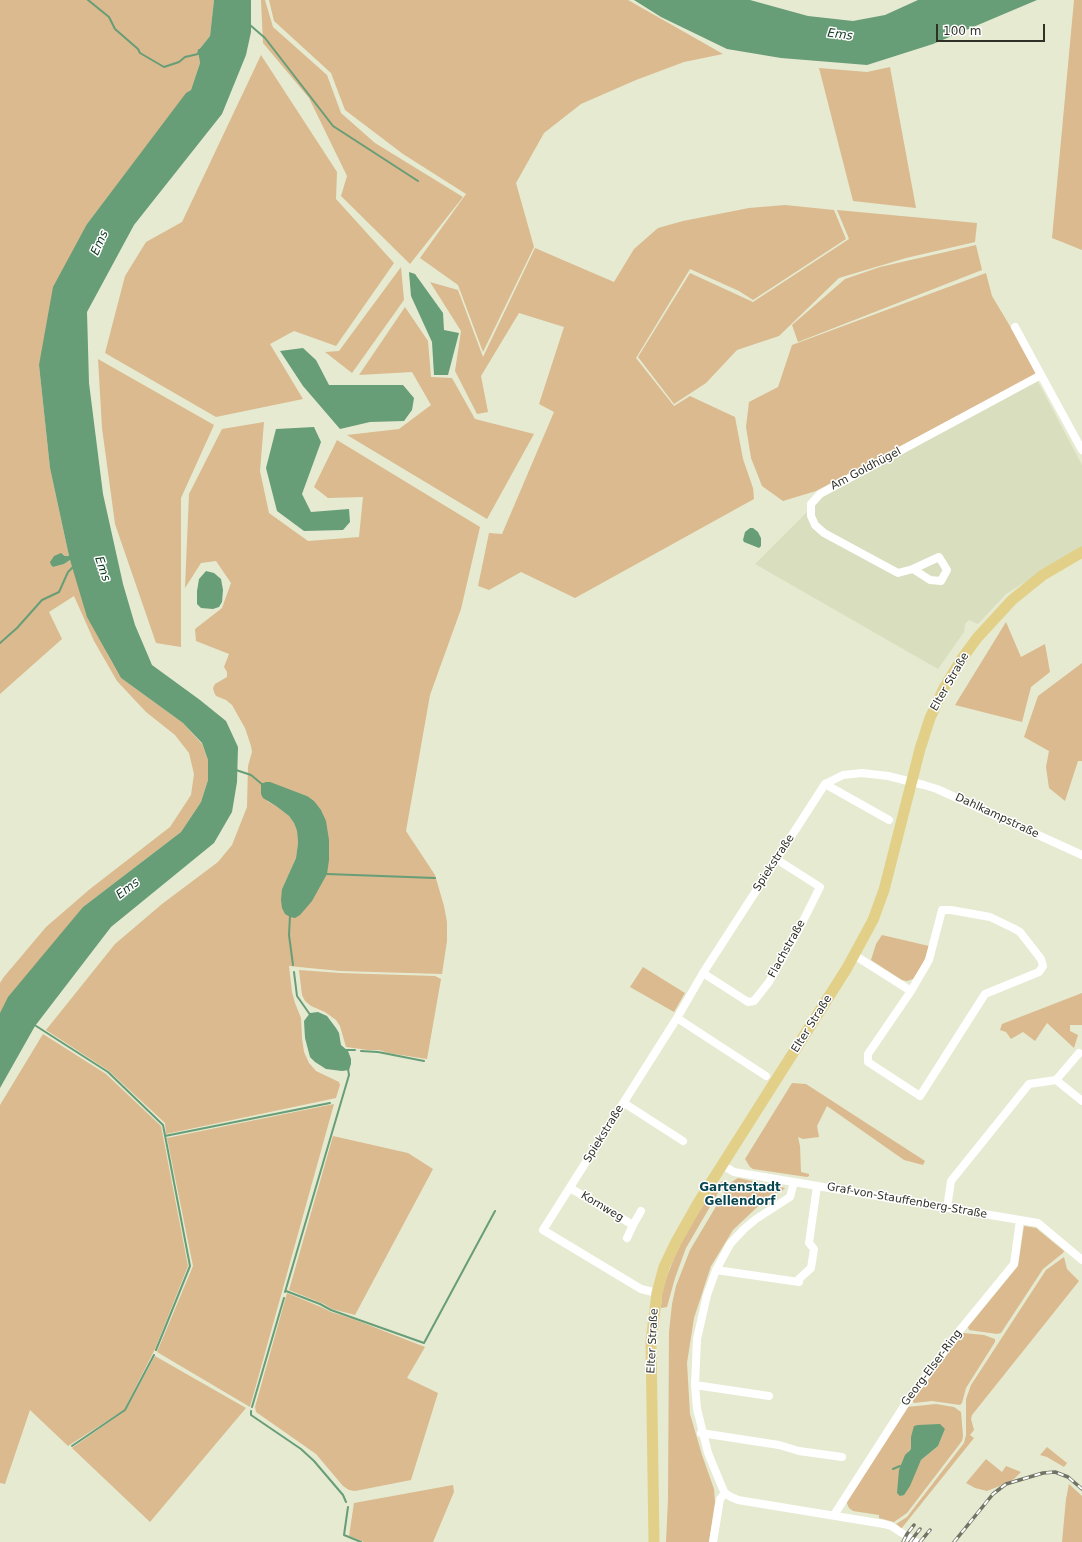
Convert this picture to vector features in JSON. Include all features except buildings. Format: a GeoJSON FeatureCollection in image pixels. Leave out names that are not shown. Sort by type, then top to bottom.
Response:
{"type":"FeatureCollection","features":[{"type":"Feature","properties":{"kind":"main road","name":"Elter Straße"},"geometry":{"type":"LineString","coordinates":[[654,1542],[651,1341],[657,1293],[664,1267],[676,1242],[722,1165],[847,968],[873,920],[884,890],[911,782],[930,718],[944,688],[961,660],[977,638],[1025,588],[1060,564],[1082,552]]}},
{"type":"Feature","properties":{"kind":"street"},"geometry":{"type":"LineString","coordinates":[[1015,327],[1082,450]]}},
{"type":"Feature","properties":{"kind":"street","name":"Am Goldhügel"},"geometry":{"type":"LineString","coordinates":[[913,569],[898,573],[824,533],[815,525],[811,516],[811,504],[820,494],[1041,375]]}},
{"type":"Feature","properties":{"kind":"street","name":"Spiekstraße"},"geometry":{"type":"LineString","coordinates":[[657,1293],[641,1289],[544,1230],[703,974],[826,784],[843,775],[862,773],[888,776],[911,782]]}},
{"type":"Feature","properties":{"kind":"street","name":"Dahlkampstraße"},"geometry":{"type":"LineString","coordinates":[[911,782],[938,789],[1082,855]]}},
{"type":"Feature","properties":{"kind":"street"},"geometry":{"type":"LineString","coordinates":[[826,784],[889,820]]}},
{"type":"Feature","properties":{"kind":"street","name":"Flachstraße"},"geometry":{"type":"LineString","coordinates":[[703,974],[748,1002],[754,1001],[769,982],[799,929],[820,887],[776,860]]}},
{"type":"Feature","properties":{"kind":"street"},"geometry":{"type":"LineString","coordinates":[[942,910],[990,916],[1020,932],[1041,959],[1042,966],[1039,972],[986,994],[920,1096],[868,1062],[868,1054],[910,991],[929,960],[942,910]]}},
{"type":"Feature","properties":{"kind":"street"},"geometry":{"type":"LineString","coordinates":[[854,955],[910,991]]}},
{"type":"Feature","properties":{"kind":"street"},"geometry":{"type":"LineString","coordinates":[[677,1018],[766,1076]]}},
{"type":"Feature","properties":{"kind":"street"},"geometry":{"type":"LineString","coordinates":[[947,1208],[951,1181],[1029,1084],[1056,1080],[1079,1053]]}},
{"type":"Feature","properties":{"kind":"street"},"geometry":{"type":"LineString","coordinates":[[1056,1080],[1082,1101]]}},
{"type":"Feature","properties":{"kind":"street"},"geometry":{"type":"LineString","coordinates":[[624,1103],[683,1141]]}},
{"type":"Feature","properties":{"kind":"street","name":"Graf-von-Stauffenberg-Straße"},"geometry":{"type":"LineString","coordinates":[[722,1165],[734,1172],[1038,1223],[1082,1260]]}},
{"type":"Feature","properties":{"kind":"street"},"geometry":{"type":"LineString","coordinates":[[794,1182],[790,1197],[756,1219],[744,1229],[730,1244],[716,1270],[707,1295],[697,1338],[695,1385],[696,1409],[701,1433],[716,1474],[725,1492],[738,1500],[834,1515],[891,1526],[916,1542]]}},
{"type":"Feature","properties":{"kind":"street"},"geometry":{"type":"LineString","coordinates":[[716,1270],[798,1282],[799,1279],[811,1268],[814,1249],[809,1243],[817,1186]]}},
{"type":"Feature","properties":{"kind":"street","name":"Kornweg"},"geometry":{"type":"LineString","coordinates":[[570,1188],[633,1225]]}},
{"type":"Feature","properties":{"kind":"street","name":"Kornweg"},"geometry":{"type":"LineString","coordinates":[[627,1238],[641,1211]]}},
{"type":"Feature","properties":{"kind":"street","name":"Georg-Elser-Ring"},"geometry":{"type":"LineString","coordinates":[[834,1515],[903,1407],[960,1330],[1014,1264],[1020,1220]]}},
{"type":"Feature","properties":{"kind":"street"},"geometry":{"type":"LineString","coordinates":[[695,1385],[769,1396]]}},
{"type":"Feature","properties":{"kind":"street"},"geometry":{"type":"LineString","coordinates":[[701,1433],[779,1445],[799,1451],[842,1457]]}},
{"type":"Feature","properties":{"kind":"street"},"geometry":{"type":"LineString","coordinates":[[713,1542],[720,1499],[725,1492]]}},
{"type":"Feature","properties":{"kind":"shaded area"},"geometry":{"type":"Polygon","coordinates":[[[0,0],[214,0],[210,36],[198,51],[200,63],[191,90],[186,94],[87,224],[39,365],[50,468],[69,556],[65,556],[63,554],[51,565],[53,567],[64,564],[70,560],[108,655],[121,678],[183,723],[202,744],[208,760],[208,780],[201,802],[181,832],[83,907],[0,1013],[0,983],[3,978],[46,927],[90,889],[170,827],[191,795],[194,774],[189,753],[175,735],[146,712],[117,681],[94,641],[74,596],[49,612],[62,639],[0,694],[0,0]]]}},
{"type":"Feature","properties":{"kind":"shaded area"},"geometry":{"type":"Polygon","coordinates":[[[261,0],[265,0],[273,27],[327,75],[341,113],[375,143],[463,197],[410,264],[341,196],[347,176],[309,98],[263,43],[261,0]]]}},
{"type":"Feature","properties":{"kind":"shaded area"},"geometry":{"type":"Polygon","coordinates":[[[269,0],[628,0],[723,54],[684,62],[636,80],[581,104],[544,133],[516,183],[534,247],[483,352],[458,285],[420,258],[466,194],[403,154],[345,110],[331,73],[274,21],[269,0]]]}},
{"type":"Feature","properties":{"kind":"shaded area"},"geometry":{"type":"Polygon","coordinates":[[[1074,0],[1082,0],[1082,250],[1052,238],[1074,0]]]}},
{"type":"Feature","properties":{"kind":"shaded area"},"geometry":{"type":"Polygon","coordinates":[[[261,55],[337,172],[336,199],[394,263],[336,346],[294,331],[270,344],[303,399],[216,417],[105,353],[125,276],[146,242],[182,222],[261,55]]]}},
{"type":"Feature","properties":{"kind":"shaded area"},"geometry":{"type":"Polygon","coordinates":[[[890,67],[916,208],[853,201],[819,68],[867,72],[890,67]]]}},
{"type":"Feature","properties":{"kind":"shaded area"},"geometry":{"type":"Polygon","coordinates":[[[785,205],[834,210],[846,239],[753,300],[739,291],[690,269],[636,358],[674,406],[690,396],[735,417],[743,459],[753,488],[754,499],[575,598],[521,572],[489,590],[478,586],[489,533],[502,534],[554,412],[539,404],[564,327],[519,313],[481,376],[488,412],[477,414],[455,371],[461,331],[430,282],[458,290],[483,357],[535,248],[614,282],[634,249],[658,228],[683,221],[749,208],[785,205]]]}},
{"type":"Feature","properties":{"kind":"shaded area"},"geometry":{"type":"Polygon","coordinates":[[[837,210],[977,223],[975,242],[906,258],[839,278],[779,336],[737,350],[706,383],[674,404],[638,357],[690,273],[753,302],[849,239],[837,210]]]}},
{"type":"Feature","properties":{"kind":"shaded area"},"geometry":{"type":"Polygon","coordinates":[[[976,245],[982,270],[798,342],[792,325],[845,279],[880,267],[976,245]]]}},
{"type":"Feature","properties":{"kind":"shaded area"},"geometry":{"type":"Polygon","coordinates":[[[401,267],[404,300],[352,373],[325,352],[339,351],[401,267]]]}},
{"type":"Feature","properties":{"kind":"shaded area"},"geometry":{"type":"Polygon","coordinates":[[[986,273],[992,296],[1038,373],[816,491],[783,501],[762,486],[751,458],[746,427],[749,402],[778,387],[792,345],[986,273]]]}},
{"type":"Feature","properties":{"kind":"shaded area"},"geometry":{"type":"Polygon","coordinates":[[[405,307],[428,341],[431,377],[452,378],[475,419],[534,434],[487,519],[347,435],[399,429],[431,405],[412,372],[359,375],[405,307]]]}},
{"type":"Feature","properties":{"kind":"shaded area"},"geometry":{"type":"Polygon","coordinates":[[[98,359],[214,425],[181,498],[181,647],[156,643],[115,524],[102,428],[98,359]]]}},
{"type":"Feature","properties":{"kind":"shaded area"},"geometry":{"type":"Polygon","coordinates":[[[1037,380],[1082,465],[1082,549],[1063,558],[1006,594],[978,624],[969,620],[965,624],[964,632],[938,669],[755,564],[814,505],[822,495],[1037,380]]]}},
{"type":"Feature","properties":{"kind":"shaded area"},"geometry":{"type":"Polygon","coordinates":[[[264,422],[260,471],[269,513],[308,541],[359,537],[363,497],[328,498],[314,487],[337,440],[480,527],[461,609],[430,695],[406,831],[435,875],[444,906],[447,922],[447,941],[442,974],[340,971],[289,966],[292,992],[301,1018],[304,1052],[309,1063],[316,1071],[339,1082],[340,1085],[336,1098],[166,1134],[165,1123],[109,1071],[46,1030],[115,944],[162,904],[218,862],[232,845],[247,807],[248,766],[252,752],[251,746],[245,728],[232,705],[226,700],[216,696],[213,688],[215,684],[227,677],[227,672],[224,667],[229,654],[196,641],[195,629],[222,608],[231,583],[216,561],[201,563],[185,588],[189,494],[222,429],[264,422]],[[276,785],[267,801],[289,816],[297,831],[298,843],[296,858],[282,889],[290,917],[307,796],[276,785]]]}},
{"type":"Feature","properties":{"kind":"shaded area"},"geometry":{"type":"Polygon","coordinates":[[[1006,622],[1021,657],[1045,644],[1050,672],[1031,687],[1022,722],[955,705],[1006,622]]]}},
{"type":"Feature","properties":{"kind":"shaded area"},"geometry":{"type":"Polygon","coordinates":[[[1082,663],[1082,761],[1078,761],[1065,801],[1049,788],[1046,767],[1049,751],[1024,737],[1038,696],[1082,663]]]}},
{"type":"Feature","properties":{"kind":"shaded area"},"geometry":{"type":"Polygon","coordinates":[[[882,935],[929,946],[924,962],[913,979],[907,981],[902,980],[871,960],[876,944],[882,935]]]}},
{"type":"Feature","properties":{"kind":"shaded area"},"geometry":{"type":"Polygon","coordinates":[[[643,967],[685,993],[674,1012],[630,987],[643,967]]]}},
{"type":"Feature","properties":{"kind":"shaded area"},"geometry":{"type":"Polygon","coordinates":[[[299,970],[435,976],[441,979],[427,1059],[388,1053],[379,1050],[346,1047],[340,1026],[336,1020],[305,1001],[302,995],[299,970]]]}},
{"type":"Feature","properties":{"kind":"shaded area"},"geometry":{"type":"Polygon","coordinates":[[[1082,993],[1082,1025],[1070,1025],[1070,1031],[1078,1035],[1074,1048],[1047,1023],[1035,1041],[1023,1032],[1011,1039],[1006,1032],[1000,1030],[1002,1024],[1082,993]]]}},
{"type":"Feature","properties":{"kind":"shaded area"},"geometry":{"type":"Polygon","coordinates":[[[43,1034],[106,1074],[161,1126],[188,1266],[155,1349],[124,1410],[68,1446],[30,1410],[5,1484],[0,1483],[0,1105],[43,1034]]]}},
{"type":"Feature","properties":{"kind":"shaded area"},"geometry":{"type":"Polygon","coordinates":[[[792,1083],[806,1084],[925,1161],[923,1165],[904,1160],[827,1106],[817,1126],[819,1137],[803,1139],[798,1137],[800,1146],[801,1172],[809,1174],[809,1176],[807,1177],[753,1169],[745,1159],[792,1083]]]}},
{"type":"Feature","properties":{"kind":"shaded area"},"geometry":{"type":"Polygon","coordinates":[[[334,1104],[250,1407],[157,1352],[193,1266],[167,1138],[334,1104]]]}},
{"type":"Feature","properties":{"kind":"shaded area"},"geometry":{"type":"Polygon","coordinates":[[[333,1136],[408,1153],[433,1169],[355,1315],[332,1309],[324,1304],[289,1290],[333,1136]]]}},
{"type":"Feature","properties":{"kind":"shaded area"},"geometry":{"type":"Polygon","coordinates":[[[738,1178],[785,1188],[781,1192],[771,1194],[733,1230],[711,1266],[694,1318],[687,1363],[690,1414],[714,1489],[715,1502],[709,1542],[666,1542],[668,1499],[669,1332],[672,1304],[676,1286],[690,1250],[730,1183],[738,1178]]]}},
{"type":"Feature","properties":{"kind":"shaded area"},"geometry":{"type":"Polygon","coordinates":[[[725,1181],[686,1248],[675,1278],[667,1307],[661,1308],[662,1291],[681,1241],[714,1188],[720,1182],[725,1181]]]}},
{"type":"Feature","properties":{"kind":"shaded area"},"geometry":{"type":"Polygon","coordinates":[[[1024,1226],[1036,1228],[1064,1251],[1063,1253],[1043,1269],[1001,1333],[997,1334],[969,1330],[968,1327],[1018,1266],[1024,1226]]]}},
{"type":"Feature","properties":{"kind":"shaded area"},"geometry":{"type":"Polygon","coordinates":[[[1064,1257],[1067,1269],[1079,1281],[972,1415],[971,1419],[974,1430],[970,1435],[974,1438],[901,1529],[899,1528],[896,1524],[907,1517],[964,1443],[966,1435],[966,1399],[971,1385],[1046,1270],[1064,1257]]]}},
{"type":"Feature","properties":{"kind":"shaded area"},"geometry":{"type":"Polygon","coordinates":[[[287,1293],[331,1312],[425,1347],[407,1378],[438,1393],[411,1480],[355,1491],[349,1490],[343,1486],[316,1454],[256,1412],[255,1407],[287,1293]]]}},
{"type":"Feature","properties":{"kind":"shaded area"},"geometry":{"type":"Polygon","coordinates":[[[963,1333],[984,1335],[995,1339],[995,1342],[966,1388],[962,1403],[960,1405],[932,1401],[914,1403],[912,1400],[963,1333]]]}},
{"type":"Feature","properties":{"kind":"shaded area"},"geometry":{"type":"Polygon","coordinates":[[[155,1356],[246,1408],[150,1522],[72,1448],[126,1410],[155,1356]]]}},
{"type":"Feature","properties":{"kind":"shaded area"},"geometry":{"type":"Polygon","coordinates":[[[936,1404],[954,1407],[961,1412],[962,1441],[907,1513],[894,1522],[879,1518],[879,1515],[853,1511],[849,1508],[846,1501],[907,1407],[936,1404]],[[945,1429],[908,1451],[915,1472],[921,1460],[938,1446],[945,1429]]]}},
{"type":"Feature","properties":{"kind":"shaded area"},"geometry":{"type":"Polygon","coordinates":[[[1047,1447],[1067,1463],[1064,1467],[1047,1457],[1040,1455],[1047,1447]]]}},
{"type":"Feature","properties":{"kind":"shaded area"},"geometry":{"type":"Polygon","coordinates":[[[986,1459],[1002,1472],[1006,1466],[1021,1472],[1014,1479],[987,1491],[975,1488],[966,1483],[986,1459]]]}},
{"type":"Feature","properties":{"kind":"shaded area"},"geometry":{"type":"Polygon","coordinates":[[[1069,1484],[1082,1496],[1082,1542],[1062,1542],[1069,1484]]]}},
{"type":"Feature","properties":{"kind":"shaded area"},"geometry":{"type":"Polygon","coordinates":[[[453,1485],[454,1492],[433,1542],[364,1542],[349,1536],[354,1503],[453,1485]]]}},
{"type":"Feature","properties":{"kind":"water","name":"Ems"},"geometry":{"type":"Polygon","coordinates":[[[214,0],[251,0],[251,32],[246,55],[222,114],[134,225],[87,312],[89,383],[103,494],[123,584],[135,625],[152,665],[226,721],[238,747],[237,782],[232,812],[214,843],[111,927],[35,1026],[0,1088],[0,1013],[8,997],[83,907],[181,832],[201,802],[208,780],[208,760],[202,743],[183,723],[121,678],[87,617],[70,560],[64,564],[53,567],[51,565],[50,562],[54,556],[61,553],[65,556],[69,556],[50,468],[39,365],[53,287],[87,224],[186,93],[191,90],[200,63],[198,51],[210,36],[214,0]]]}},
{"type":"Feature","properties":{"kind":"water","name":"Ems"},"geometry":{"type":"Polygon","coordinates":[[[634,0],[750,0],[808,16],[853,21],[885,15],[918,0],[1037,0],[933,44],[867,65],[781,58],[727,49],[661,17],[634,0]]]}},
{"type":"Feature","properties":{"kind":"water"},"geometry":{"type":"Polygon","coordinates":[[[409,272],[415,274],[443,313],[444,330],[459,333],[448,375],[434,375],[432,342],[411,296],[409,272]]]}},
{"type":"Feature","properties":{"kind":"water"},"geometry":{"type":"Polygon","coordinates":[[[303,348],[316,360],[329,385],[403,385],[414,398],[412,410],[404,421],[370,422],[340,429],[303,386],[280,351],[303,348]]]}},
{"type":"Feature","properties":{"kind":"water"},"geometry":{"type":"Polygon","coordinates":[[[314,427],[321,442],[302,494],[311,512],[349,509],[350,522],[343,530],[304,531],[277,511],[266,468],[276,429],[314,427]]]}},
{"type":"Feature","properties":{"kind":"water"},"geometry":{"type":"Polygon","coordinates":[[[750,528],[753,528],[758,532],[761,538],[761,546],[759,548],[744,542],[743,540],[745,532],[750,528]]]}},
{"type":"Feature","properties":{"kind":"water"},"geometry":{"type":"Polygon","coordinates":[[[206,571],[214,573],[221,579],[223,590],[222,602],[219,607],[213,609],[201,608],[197,604],[199,579],[206,571]]]}},
{"type":"Feature","properties":{"kind":"water"},"geometry":{"type":"Polygon","coordinates":[[[270,782],[307,796],[314,801],[321,810],[326,821],[329,840],[327,874],[312,901],[300,915],[295,918],[285,914],[282,908],[281,900],[282,889],[296,858],[298,843],[297,831],[289,816],[263,798],[261,794],[261,784],[270,782]]]}},
{"type":"Feature","properties":{"kind":"water"},"geometry":{"type":"Polygon","coordinates":[[[318,1012],[327,1016],[339,1033],[341,1045],[348,1051],[351,1059],[349,1070],[342,1071],[326,1069],[310,1057],[305,1038],[304,1021],[310,1013],[318,1012]]]}},
{"type":"Feature","properties":{"kind":"water"},"geometry":{"type":"Polygon","coordinates":[[[940,1424],[945,1429],[938,1446],[921,1460],[910,1486],[904,1495],[900,1496],[897,1493],[899,1470],[905,1455],[911,1449],[911,1437],[914,1426],[940,1424]]]}},
{"type":"Feature","properties":{"kind":"waterway"},"geometry":{"type":"LineString","coordinates":[[88,0],[109,17],[115,29],[138,49],[140,53],[164,67],[179,62],[185,57],[198,54],[199,50]]}},
{"type":"Feature","properties":{"kind":"waterway"},"geometry":{"type":"LineString","coordinates":[[250,25],[265,38],[333,126],[418,181]]}},
{"type":"Feature","properties":{"kind":"waterway"},"geometry":{"type":"LineString","coordinates":[[0,643],[17,628],[42,600],[59,592],[68,572],[73,567]]}},
{"type":"Feature","properties":{"kind":"waterway"},"geometry":{"type":"LineString","coordinates":[[236,770],[251,775],[263,785]]}},
{"type":"Feature","properties":{"kind":"waterway"},"geometry":{"type":"LineString","coordinates":[[327,874],[435,878]]}},
{"type":"Feature","properties":{"kind":"waterway"},"geometry":{"type":"LineString","coordinates":[[290,916],[289,935],[293,965]]}},
{"type":"Feature","properties":{"kind":"waterway"},"geometry":{"type":"LineString","coordinates":[[294,972],[297,996],[311,1016]]}},
{"type":"Feature","properties":{"kind":"waterway"},"geometry":{"type":"LineString","coordinates":[[33,1024],[108,1072],[163,1125],[190,1266],[156,1350]]}},
{"type":"Feature","properties":{"kind":"waterway"},"geometry":{"type":"LineString","coordinates":[[345,1050],[355,1050]]}},
{"type":"Feature","properties":{"kind":"waterway"},"geometry":{"type":"LineString","coordinates":[[361,1051],[378,1052],[424,1061]]}},
{"type":"Feature","properties":{"kind":"waterway"},"geometry":{"type":"LineString","coordinates":[[285,1292],[349,1075],[348,1069]]}},
{"type":"Feature","properties":{"kind":"waterway"},"geometry":{"type":"LineString","coordinates":[[165,1136],[330,1103]]}},
{"type":"Feature","properties":{"kind":"waterway"},"geometry":{"type":"LineString","coordinates":[[286,1291],[320,1304],[331,1310],[424,1343],[495,1211]]}},
{"type":"Feature","properties":{"kind":"waterway"},"geometry":{"type":"LineString","coordinates":[[252,1407],[284,1298]]}},
{"type":"Feature","properties":{"kind":"waterway"},"geometry":{"type":"LineString","coordinates":[[72,1446],[125,1410],[154,1355]]}},
{"type":"Feature","properties":{"kind":"waterway"},"geometry":{"type":"LineString","coordinates":[[251,1411],[251,1415],[301,1449],[314,1461],[343,1495],[346,1502]]}},
{"type":"Feature","properties":{"kind":"waterway"},"geometry":{"type":"LineString","coordinates":[[893,1469],[900,1466]]}},
{"type":"Feature","properties":{"kind":"waterway"},"geometry":{"type":"LineString","coordinates":[[348,1507],[344,1535],[361,1542]]}},
{"type":"Feature","properties":{"kind":"railway"},"geometry":{"type":"LineString","coordinates":[[954,1542],[993,1494],[1006,1484],[1043,1473],[1055,1472],[1068,1477],[1082,1489]]}},
{"type":"Feature","properties":{"kind":"railway"},"geometry":{"type":"LineString","coordinates":[[903,1542],[914,1525]]}},
{"type":"Feature","properties":{"kind":"railway"},"geometry":{"type":"LineString","coordinates":[[910,1542],[920,1529]]}},
{"type":"Feature","properties":{"kind":"railway"},"geometry":{"type":"LineString","coordinates":[[920,1542],[930,1530]]}},
{"type":"Feature","properties":{"kind":"district","name":"Gartenstadt Gellendorf"},"geometry":{"type":"Point","coordinates":[740,1195]}}]}
